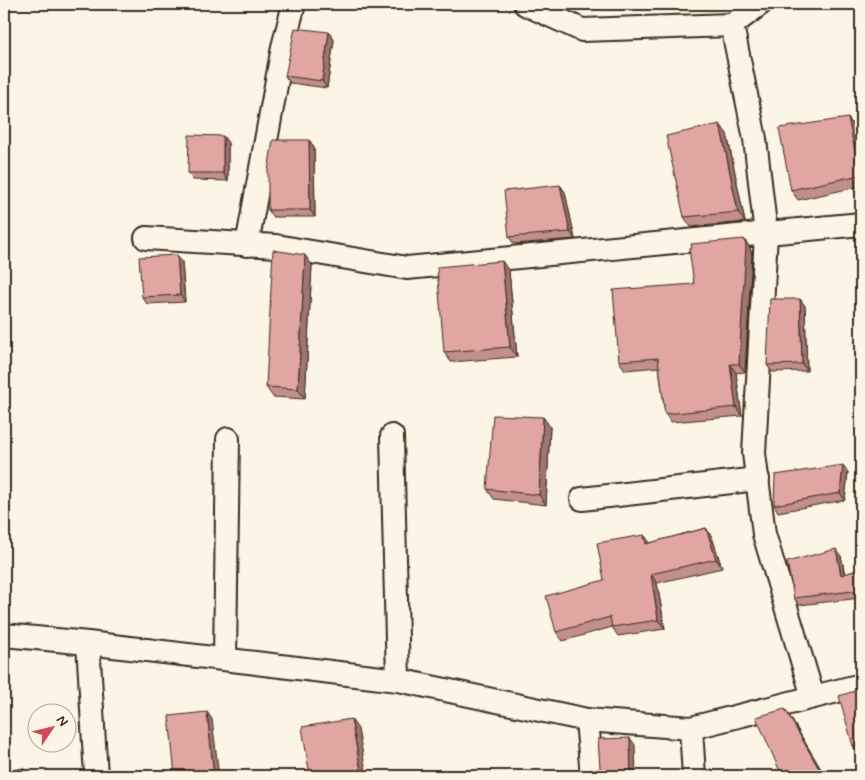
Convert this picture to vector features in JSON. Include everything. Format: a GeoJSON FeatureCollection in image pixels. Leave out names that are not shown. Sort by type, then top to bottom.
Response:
{"type":"FeatureCollection","features":[{"type":"Feature","properties":{"kind":"street"},"geometry":{"type":"LineString","coordinates":[[247,245],[283,47],[294,4]]}},
{"type":"Feature","properties":{"kind":"street"},"geometry":{"type":"LineString","coordinates":[[525,4],[582,30],[732,25],[760,4]]}},
{"type":"Feature","properties":{"kind":"street"},"geometry":{"type":"LineString","coordinates":[[732,25],[755,139],[766,234],[754,453],[764,534],[813,697]]}},
{"type":"Feature","properties":{"kind":"street"},"geometry":{"type":"LineString","coordinates":[[146,238],[276,246],[407,268],[861,224]]}},
{"type":"Feature","properties":{"kind":"street"},"geometry":{"type":"LineString","coordinates":[[392,436],[398,680]]}},
{"type":"Feature","properties":{"kind":"street"},"geometry":{"type":"LineString","coordinates":[[226,659],[228,439]]}},
{"type":"Feature","properties":{"kind":"street"},"geometry":{"type":"LineString","coordinates":[[582,499],[758,479]]}},
{"type":"Feature","properties":{"kind":"street"},"geometry":{"type":"LineString","coordinates":[[4,635],[88,643],[398,680],[587,720],[692,728],[861,685]]}},
{"type":"Feature","properties":{"kind":"street"},"geometry":{"type":"LineString","coordinates":[[88,643],[96,776]]}},
{"type":"Feature","properties":{"kind":"street"},"geometry":{"type":"LineString","coordinates":[[587,720],[592,776]]}},
{"type":"Feature","properties":{"kind":"street"},"geometry":{"type":"LineString","coordinates":[[692,728],[694,776]]}},
{"type":"Feature","properties":{"kind":"building"},"geometry":{"type":"Polygon","coordinates":[[[295,28],[329,32],[322,81],[285,76],[295,28]]]}},
{"type":"Feature","properties":{"kind":"building"},"geometry":{"type":"Polygon","coordinates":[[[848,118],[860,175],[791,190],[779,128],[848,118]]]}},
{"type":"Feature","properties":{"kind":"building"},"geometry":{"type":"Polygon","coordinates":[[[720,124],[738,212],[684,217],[666,136],[720,124]]]}},
{"type":"Feature","properties":{"kind":"building"},"geometry":{"type":"Polygon","coordinates":[[[189,135],[223,136],[223,173],[188,173],[189,135]]]}},
{"type":"Feature","properties":{"kind":"building"},"geometry":{"type":"Polygon","coordinates":[[[273,140],[309,140],[310,210],[268,210],[268,171],[273,140]]]}},
{"type":"Feature","properties":{"kind":"building"},"geometry":{"type":"Polygon","coordinates":[[[560,185],[570,232],[509,237],[504,191],[560,185]]]}},
{"type":"Feature","properties":{"kind":"building"},"geometry":{"type":"Polygon","coordinates":[[[744,239],[746,246],[739,364],[730,364],[736,407],[665,414],[658,358],[619,361],[613,290],[694,284],[689,249],[692,248],[691,244],[744,239]]]}},
{"type":"Feature","properties":{"kind":"building"},"geometry":{"type":"Polygon","coordinates":[[[273,250],[305,255],[298,389],[266,387],[273,250]]]}},
{"type":"Feature","properties":{"kind":"building"},"geometry":{"type":"Polygon","coordinates":[[[177,255],[180,295],[142,297],[139,257],[177,255]]]}},
{"type":"Feature","properties":{"kind":"building"},"geometry":{"type":"Polygon","coordinates":[[[502,261],[510,347],[444,352],[437,267],[502,261]]]}},
{"type":"Feature","properties":{"kind":"building"},"geometry":{"type":"Polygon","coordinates":[[[770,299],[800,299],[802,364],[767,365],[770,299]]]}},
{"type":"Feature","properties":{"kind":"building"},"geometry":{"type":"Polygon","coordinates":[[[493,415],[543,417],[539,495],[487,489],[493,415]]]}},
{"type":"Feature","properties":{"kind":"building"},"geometry":{"type":"Polygon","coordinates":[[[843,465],[840,493],[774,505],[775,475],[843,465]]]}},
{"type":"Feature","properties":{"kind":"building"},"geometry":{"type":"Polygon","coordinates":[[[706,528],[716,559],[651,574],[658,620],[612,627],[610,617],[556,632],[546,596],[604,580],[597,543],[644,535],[646,544],[706,528]]]}},
{"type":"Feature","properties":{"kind":"building"},"geometry":{"type":"Polygon","coordinates":[[[836,549],[841,575],[861,569],[861,590],[794,598],[787,562],[836,549]]]}},
{"type":"Feature","properties":{"kind":"building"},"geometry":{"type":"Polygon","coordinates":[[[861,689],[861,743],[853,746],[839,696],[861,689]]]}},
{"type":"Feature","properties":{"kind":"building"},"geometry":{"type":"Polygon","coordinates":[[[785,709],[822,774],[782,776],[756,717],[785,709]]]}},
{"type":"Feature","properties":{"kind":"building"},"geometry":{"type":"Polygon","coordinates":[[[207,712],[214,776],[175,776],[169,716],[207,712]]]}},
{"type":"Feature","properties":{"kind":"building"},"geometry":{"type":"Polygon","coordinates":[[[351,719],[362,776],[310,776],[302,727],[351,719]]]}},
{"type":"Feature","properties":{"kind":"building"},"geometry":{"type":"Polygon","coordinates":[[[630,738],[631,776],[598,776],[600,768],[598,739],[630,738]]]}},
{"type":"Feature","properties":{"kind":"building"},"geometry":{"type":"Polygon","coordinates":[[[23,768],[25,776],[4,776],[4,772],[23,768]]]}}]}
